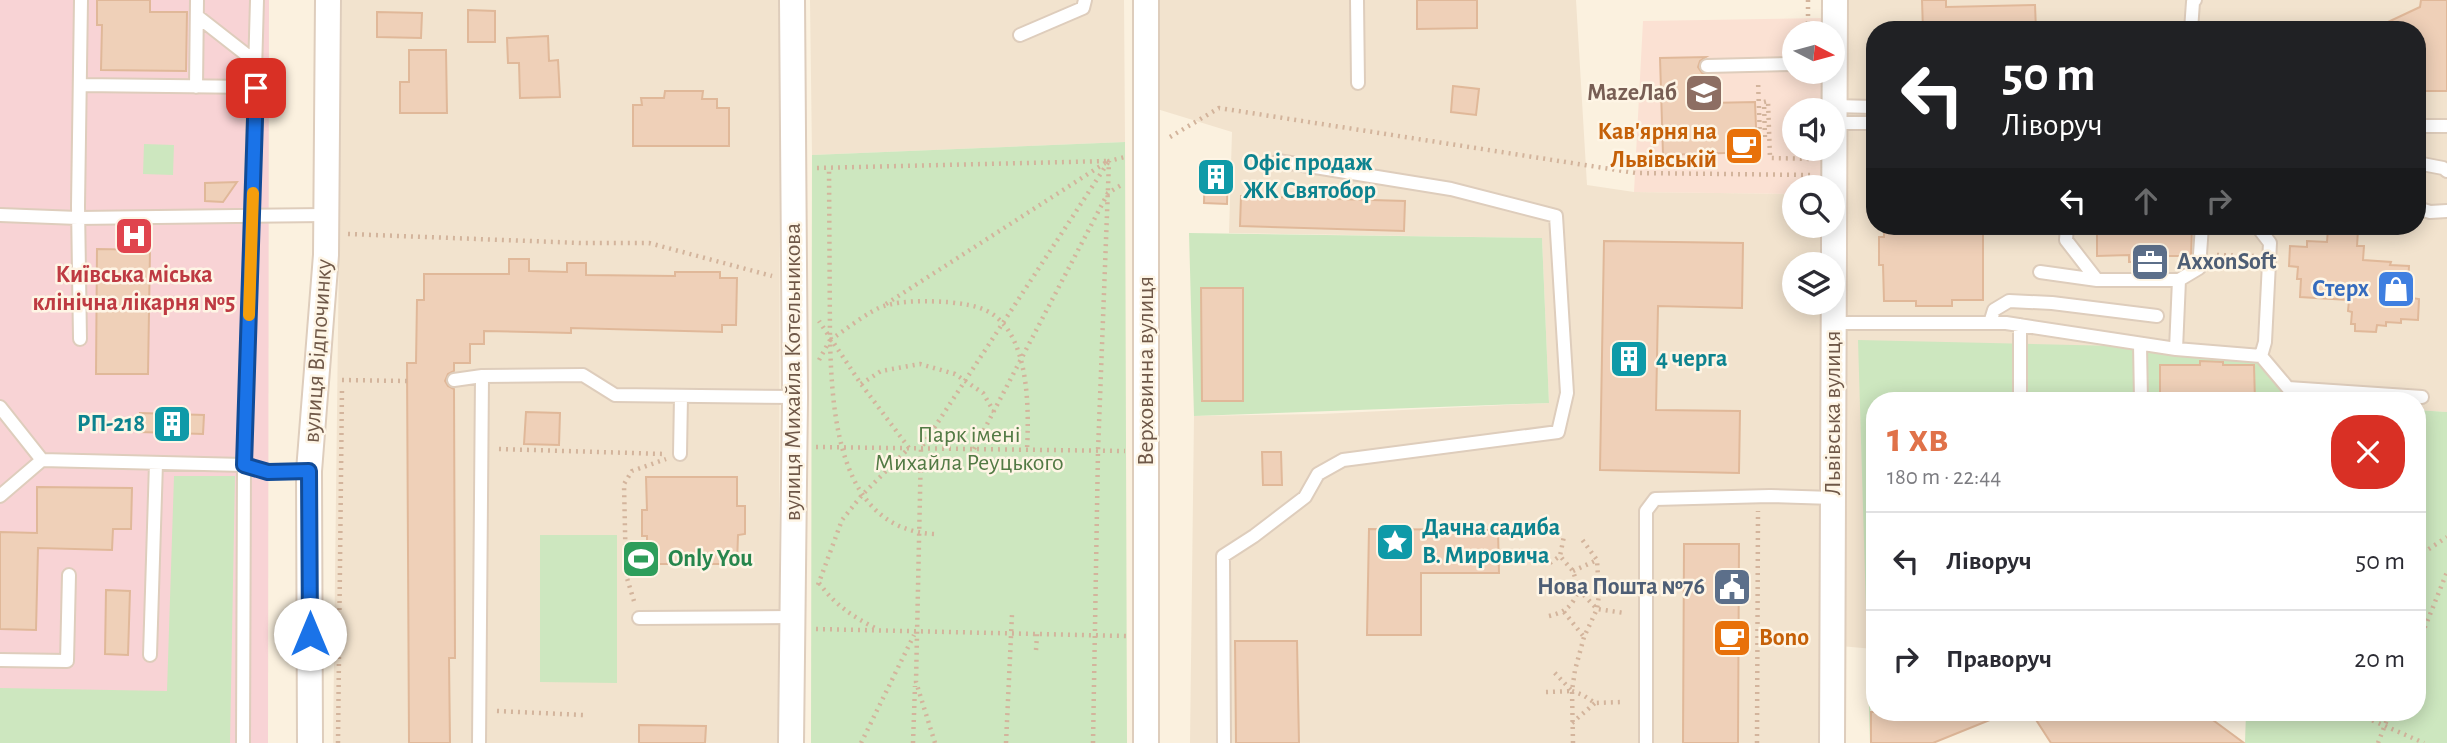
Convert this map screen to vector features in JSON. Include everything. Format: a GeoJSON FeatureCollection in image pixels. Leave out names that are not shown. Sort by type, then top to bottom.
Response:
{"type":"FeatureCollection","features":[{"type":"Feature","properties":{"kind":"street","name":"вулиця Відпочинку"},"geometry":{"type":"LineString","coordinates":[[310,743],[309,471],[326,256],[328,0]]}},
{"type":"Feature","properties":{"kind":"street","name":"вулиця Михайла Котельникова"},"geometry":{"type":"LineString","coordinates":[[791,743],[800,623],[793,282],[792,0]]}},
{"type":"Feature","properties":{"kind":"street","name":"Верховинна вулиця"},"geometry":{"type":"LineString","coordinates":[[1146,0],[1146,743]]}},
{"type":"Feature","properties":{"kind":"street","name":"Львівська вулиця"},"geometry":{"type":"LineString","coordinates":[[1834,21],[1835,0]]}},
{"type":"Feature","properties":{"kind":"street","name":"Львівська вулиця"},"geometry":{"type":"LineString","coordinates":[[1832,743],[1834,161]]}},
{"type":"Feature","properties":{"kind":"lane"},"geometry":{"type":"LineString","coordinates":[[80,339],[78,218],[81,0]]}},
{"type":"Feature","properties":{"kind":"lane"},"geometry":{"type":"LineString","coordinates":[[196,87],[197,0]]}},
{"type":"Feature","properties":{"kind":"lane"},"geometry":{"type":"LineString","coordinates":[[243,743],[244,465],[257,0]]}},
{"type":"Feature","properties":{"kind":"lane"},"geometry":{"type":"LineString","coordinates":[[1020,35],[1083,8],[1085,0]]}},
{"type":"Feature","properties":{"kind":"lane"},"geometry":{"type":"LineString","coordinates":[[1357,0],[1358,83]]}},
{"type":"Feature","properties":{"kind":"lane"},"geometry":{"type":"LineString","coordinates":[[2192,21],[2195,0]]}},
{"type":"Feature","properties":{"kind":"lane"},"geometry":{"type":"LineString","coordinates":[[197,16],[257,63]]}},
{"type":"Feature","properties":{"kind":"lane"},"geometry":{"type":"LineString","coordinates":[[1707,66],[1782,64]]}},
{"type":"Feature","properties":{"kind":"lane"},"geometry":{"type":"LineString","coordinates":[[80,85],[256,88]]}},
{"type":"Feature","properties":{"kind":"lane"},"geometry":{"type":"LineString","coordinates":[[1845,133],[1866,114]]}},
{"type":"Feature","properties":{"kind":"lane"},"geometry":{"type":"LineString","coordinates":[[1845,136],[1866,124]]}},
{"type":"Feature","properties":{"kind":"lane"},"geometry":{"type":"LineString","coordinates":[[2426,126],[2447,126]]}},
{"type":"Feature","properties":{"kind":"lane"},"geometry":{"type":"LineString","coordinates":[[1224,743],[1223,556],[1305,497],[1318,474],[1343,460],[1558,432],[1567,393],[1556,216],[1451,189],[1278,161]]}},
{"type":"Feature","properties":{"kind":"lane"},"geometry":{"type":"LineString","coordinates":[[2426,165],[2447,171]]}},
{"type":"Feature","properties":{"kind":"lane"},"geometry":{"type":"LineString","coordinates":[[2426,211],[2447,211]]}},
{"type":"Feature","properties":{"kind":"lane"},"geometry":{"type":"LineString","coordinates":[[0,215],[78,218],[326,215]]}},
{"type":"Feature","properties":{"kind":"lane"},"geometry":{"type":"LineString","coordinates":[[2066,235],[2066,240],[2097,281]]}},
{"type":"Feature","properties":{"kind":"lane"},"geometry":{"type":"LineString","coordinates":[[2040,272],[2097,281],[2179,280],[2199,268],[2201,235]]}},
{"type":"Feature","properties":{"kind":"lane"},"geometry":{"type":"LineString","coordinates":[[2261,356],[2265,342],[2270,243],[2264,235]]}},
{"type":"Feature","properties":{"kind":"lane"},"geometry":{"type":"LineString","coordinates":[[2175,349],[2179,280]]}},
{"type":"Feature","properties":{"kind":"lane"},"geometry":{"type":"LineString","coordinates":[[1990,323],[1994,310],[2009,301],[2052,303],[2157,316]]}},
{"type":"Feature","properties":{"kind":"lane"},"geometry":{"type":"LineString","coordinates":[[1833,323],[2020,325],[2175,349],[2261,356],[2288,388],[2348,392]]}},
{"type":"Feature","properties":{"kind":"lane"},"geometry":{"type":"LineString","coordinates":[[2020,325],[2020,392]]}},
{"type":"Feature","properties":{"kind":"lane"},"geometry":{"type":"LineString","coordinates":[[2140,344],[2141,392]]}},
{"type":"Feature","properties":{"kind":"lane"},"geometry":{"type":"LineString","coordinates":[[454,380],[482,376],[583,376],[615,395],[681,396],[795,388]]}},
{"type":"Feature","properties":{"kind":"lane"},"geometry":{"type":"LineString","coordinates":[[479,743],[482,376]]}},
{"type":"Feature","properties":{"kind":"lane"},"geometry":{"type":"LineString","coordinates":[[680,454],[681,396]]}},
{"type":"Feature","properties":{"kind":"lane"},"geometry":{"type":"LineString","coordinates":[[0,407],[42,460]]}},
{"type":"Feature","properties":{"kind":"lane"},"geometry":{"type":"LineString","coordinates":[[0,496],[42,460],[244,465],[268,472],[309,471]]}},
{"type":"Feature","properties":{"kind":"lane"},"geometry":{"type":"LineString","coordinates":[[150,655],[156,463]]}},
{"type":"Feature","properties":{"kind":"lane"},"geometry":{"type":"LineString","coordinates":[[1646,743],[1646,511],[1655,499],[1758,496],[1833,498]]}},
{"type":"Feature","properties":{"kind":"lane"},"geometry":{"type":"LineString","coordinates":[[0,660],[67,661],[69,575]]}},
{"type":"Feature","properties":{"kind":"lane"},"geometry":{"type":"LineString","coordinates":[[639,618],[800,623]]}},
{"type":"Feature","properties":{"kind":"path"},"geometry":{"type":"LineString","coordinates":[[1808,0],[1808,21]]}},
{"type":"Feature","properties":{"kind":"path"},"geometry":{"type":"LineString","coordinates":[[1758,139],[1759,102],[1768,102],[1770,158],[1782,155]]}},
{"type":"Feature","properties":{"kind":"path"},"geometry":{"type":"LineString","coordinates":[[1170,137],[1219,108],[1636,173],[1782,151]]}},
{"type":"Feature","properties":{"kind":"path"},"geometry":{"type":"LineString","coordinates":[[808,168],[1109,161],[1133,155]]}},
{"type":"Feature","properties":{"kind":"path"},"geometry":{"type":"LineString","coordinates":[[1093,743],[1098,451],[1109,161]]}},
{"type":"Feature","properties":{"kind":"path"},"geometry":{"type":"LineString","coordinates":[[795,388],[808,379],[830,340],[1109,161]]}},
{"type":"Feature","properties":{"kind":"path"},"geometry":{"type":"LineString","coordinates":[[914,743],[921,449],[1109,161]]}},
{"type":"Feature","properties":{"kind":"path"},"geometry":{"type":"LineString","coordinates":[[829,167],[831,370],[841,447],[853,480],[862,495],[887,519],[904,529],[934,534]]}},
{"type":"Feature","properties":{"kind":"path"},"geometry":{"type":"LineString","coordinates":[[974,449],[1108,193],[1133,179]]}},
{"type":"Feature","properties":{"kind":"path"},"geometry":{"type":"LineString","coordinates":[[345,234],[649,243],[793,282]]}},
{"type":"Feature","properties":{"kind":"path"},"geometry":{"type":"LineString","coordinates":[[2200,254],[2269,256]]}},
{"type":"Feature","properties":{"kind":"path"},"geometry":{"type":"LineString","coordinates":[[883,306],[929,301],[970,304],[991,313],[1014,341],[1021,360],[1029,416],[1027,450]]}},
{"type":"Feature","properties":{"kind":"path"},"geometry":{"type":"LineString","coordinates":[[814,312],[830,340],[909,447]]}},
{"type":"Feature","properties":{"kind":"path"},"geometry":{"type":"LineString","coordinates":[[862,384],[881,371],[920,364],[956,374],[983,393],[993,412]]}},
{"type":"Feature","properties":{"kind":"path"},"geometry":{"type":"LineString","coordinates":[[338,743],[342,367]]}},
{"type":"Feature","properties":{"kind":"path"},"geometry":{"type":"LineString","coordinates":[[342,380],[407,381]]}},
{"type":"Feature","properties":{"kind":"path"},"geometry":{"type":"LineString","coordinates":[[808,447],[1133,451]]}},
{"type":"Feature","properties":{"kind":"path"},"geometry":{"type":"LineString","coordinates":[[816,594],[842,520],[862,495],[909,447]]}},
{"type":"Feature","properties":{"kind":"path"},"geometry":{"type":"LineString","coordinates":[[481,448],[680,454]]}},
{"type":"Feature","properties":{"kind":"path"},"geometry":{"type":"LineString","coordinates":[[639,618],[626,575],[624,484],[632,471],[680,454]]}},
{"type":"Feature","properties":{"kind":"path"},"geometry":{"type":"LineString","coordinates":[[1757,743],[1758,496]]}},
{"type":"Feature","properties":{"kind":"path"},"geometry":{"type":"LineString","coordinates":[[1550,563],[1560,556],[1564,536]]}},
{"type":"Feature","properties":{"kind":"path"},"geometry":{"type":"LineString","coordinates":[[2426,551],[2447,537]]}},
{"type":"Feature","properties":{"kind":"path"},"geometry":{"type":"LineString","coordinates":[[1573,743],[1572,691],[1584,637],[1600,595],[1597,560],[1581,538]]}},
{"type":"Feature","properties":{"kind":"path"},"geometry":{"type":"LineString","coordinates":[[1560,556],[1573,572],[1579,590],[1597,608],[1624,613]]}},
{"type":"Feature","properties":{"kind":"path"},"geometry":{"type":"LineString","coordinates":[[1573,572],[1597,560]]}},
{"type":"Feature","properties":{"kind":"path"},"geometry":{"type":"LineString","coordinates":[[2426,624],[2447,572]]}},
{"type":"Feature","properties":{"kind":"path"},"geometry":{"type":"LineString","coordinates":[[813,573],[832,601],[855,618],[881,631]]}},
{"type":"Feature","properties":{"kind":"path"},"geometry":{"type":"LineString","coordinates":[[1549,616],[1564,612],[1573,603],[1579,590]]}},
{"type":"Feature","properties":{"kind":"path"},"geometry":{"type":"LineString","coordinates":[[1564,612],[1584,637]]}},
{"type":"Feature","properties":{"kind":"path"},"geometry":{"type":"LineString","coordinates":[[1006,743],[1012,614]]}},
{"type":"Feature","properties":{"kind":"path"},"geometry":{"type":"LineString","coordinates":[[800,623],[881,631],[1133,636]]}},
{"type":"Feature","properties":{"kind":"path"},"geometry":{"type":"LineString","coordinates":[[861,743],[916,631]]}},
{"type":"Feature","properties":{"kind":"path"},"geometry":{"type":"LineString","coordinates":[[1036,650],[1037,634]]}},
{"type":"Feature","properties":{"kind":"path"},"geometry":{"type":"LineString","coordinates":[[1552,670],[1572,691]]}},
{"type":"Feature","properties":{"kind":"path"},"geometry":{"type":"LineString","coordinates":[[916,682],[935,743]]}},
{"type":"Feature","properties":{"kind":"path"},"geometry":{"type":"LineString","coordinates":[[1546,692],[1572,691],[1595,703],[1623,702]]}},
{"type":"Feature","properties":{"kind":"path"},"geometry":{"type":"LineString","coordinates":[[1572,723],[1595,703]]}},
{"type":"Feature","properties":{"kind":"path"},"geometry":{"type":"LineString","coordinates":[[480,710],[583,715]]}},
{"type":"Feature","properties":{"kind":"path"},"geometry":{"type":"LineString","coordinates":[[2374,721],[2424,743]]}},
{"type":"Feature","properties":{"kind":"path"},"geometry":{"type":"LineString","coordinates":[[2378,743],[2387,721]]}},
{"type":"Feature","properties":{"kind":"shaded area","name":"Київська міська клінічна лікарня №5"},"geometry":{"type":"Polygon","coordinates":[[[0,0],[269,0],[268,743],[0,743],[0,0]]]}},
{"type":"Feature","properties":{"kind":"shaded area"},"geometry":{"type":"Polygon","coordinates":[[[342,0],[780,0],[779,743],[333,743],[342,0]]]}},
{"type":"Feature","properties":{"kind":"shaded area"},"geometry":{"type":"Polygon","coordinates":[[[810,0],[1124,0],[1125,142],[812,155],[810,0]]]}},
{"type":"Feature","properties":{"kind":"shaded area"},"geometry":{"type":"Polygon","coordinates":[[[1157,0],[1576,0],[1587,185],[1634,192],[1782,194],[1782,238],[1824,238],[1824,252],[1782,252],[1782,315],[1824,315],[1819,743],[1190,743],[1194,416],[1321,414],[1549,403],[1542,238],[1229,233],[1232,132],[1157,109],[1157,0]]]}},
{"type":"Feature","properties":{"kind":"shaded area"},"geometry":{"type":"Polygon","coordinates":[[[1844,0],[2447,0],[2447,412],[2426,411],[2426,392],[1866,392],[1866,648],[1840,646],[1842,315],[1845,315],[1845,252],[1842,252],[1843,238],[1845,238],[1844,0]]]}},
{"type":"Feature","properties":{"kind":"shaded area"},"geometry":{"type":"Polygon","coordinates":[[[1824,18],[1824,21],[1782,21],[1782,84],[1825,84],[1825,98],[1782,98],[1782,161],[1825,161],[1825,175],[1782,175],[1782,194],[1634,192],[1643,21],[1824,18]]]}},
{"type":"Feature","properties":{"kind":"green space","name":"Парк імені Михайла Реуцького"},"geometry":{"type":"Polygon","coordinates":[[[1125,142],[1127,743],[811,743],[812,155],[1125,142]]]}},
{"type":"Feature","properties":{"kind":"green space"},"geometry":{"type":"Polygon","coordinates":[[[144,144],[174,145],[173,175],[143,174],[144,144]]]}},
{"type":"Feature","properties":{"kind":"green space"},"geometry":{"type":"Polygon","coordinates":[[[1189,233],[1542,238],[1549,403],[1194,416],[1189,233]]]}},
{"type":"Feature","properties":{"kind":"green space"},"geometry":{"type":"Polygon","coordinates":[[[1858,340],[2159,347],[2261,356],[2294,392],[1866,392],[1866,609],[1858,340]]]}},
{"type":"Feature","properties":{"kind":"green space"},"geometry":{"type":"Polygon","coordinates":[[[2426,411],[2447,412],[2447,743],[2245,743],[2246,721],[2426,721],[2426,411]]]}},
{"type":"Feature","properties":{"kind":"green space"},"geometry":{"type":"Polygon","coordinates":[[[174,476],[235,476],[230,743],[0,743],[0,688],[167,691],[174,476]]]}},
{"type":"Feature","properties":{"kind":"green space"},"geometry":{"type":"Polygon","coordinates":[[[540,535],[617,535],[617,683],[540,682],[540,535]]]}},
{"type":"Feature","properties":{"kind":"building"},"geometry":{"type":"Polygon","coordinates":[[[97,0],[150,0],[150,12],[187,12],[186,71],[101,70],[102,25],[97,25],[97,0]]]}},
{"type":"Feature","properties":{"kind":"building"},"geometry":{"type":"Polygon","coordinates":[[[1417,0],[1477,0],[1477,28],[1417,29],[1417,0]]]}},
{"type":"Feature","properties":{"kind":"building"},"geometry":{"type":"Polygon","coordinates":[[[1922,0],[1946,0],[1946,7],[2035,5],[2036,21],[1923,21],[1922,0]]]}},
{"type":"Feature","properties":{"kind":"building"},"geometry":{"type":"Polygon","coordinates":[[[2421,0],[2447,0],[2447,91],[2426,91],[2426,21],[2390,21],[2420,7],[2421,0]]]}},
{"type":"Feature","properties":{"kind":"building"},"geometry":{"type":"Polygon","coordinates":[[[468,10],[495,11],[495,42],[468,42],[468,10]]]}},
{"type":"Feature","properties":{"kind":"building"},"geometry":{"type":"Polygon","coordinates":[[[377,12],[422,13],[421,38],[377,37],[377,12]]]}},
{"type":"Feature","properties":{"kind":"building"},"geometry":{"type":"Polygon","coordinates":[[[548,36],[549,61],[558,60],[560,97],[520,98],[519,63],[508,63],[507,38],[548,36]]]}},
{"type":"Feature","properties":{"kind":"building"},"geometry":{"type":"Polygon","coordinates":[[[409,50],[446,50],[447,113],[400,113],[400,82],[409,82],[409,50]]]}},
{"type":"Feature","properties":{"kind":"building"},"geometry":{"type":"Polygon","coordinates":[[[1706,57],[1700,61],[1698,67],[1707,75],[1708,103],[1755,102],[1757,152],[1663,155],[1660,58],[1706,57]]]}},
{"type":"Feature","properties":{"kind":"building"},"geometry":{"type":"Polygon","coordinates":[[[1453,86],[1479,89],[1476,115],[1451,112],[1453,86]]]}},
{"type":"Feature","properties":{"kind":"building"},"geometry":{"type":"Polygon","coordinates":[[[665,91],[703,91],[702,99],[717,99],[717,108],[729,108],[729,146],[633,146],[633,105],[642,105],[641,98],[664,98],[665,91]]]}},
{"type":"Feature","properties":{"kind":"building","name":"Офіс продаж ЖК Святобор"},"geometry":{"type":"Polygon","coordinates":[[[1205,163],[1228,164],[1227,204],[1204,203],[1205,163]]]}},
{"type":"Feature","properties":{"kind":"building"},"geometry":{"type":"Polygon","coordinates":[[[237,182],[223,202],[205,201],[205,183],[237,182]]]}},
{"type":"Feature","properties":{"kind":"building"},"geometry":{"type":"Polygon","coordinates":[[[1241,196],[1405,201],[1404,231],[1240,226],[1241,196]]]}},
{"type":"Feature","properties":{"kind":"building"},"geometry":{"type":"Polygon","coordinates":[[[1983,235],[1983,300],[1952,300],[1952,306],[1916,306],[1916,301],[1884,301],[1883,265],[1879,265],[1879,237],[1983,235]]]}},
{"type":"Feature","properties":{"kind":"building"},"geometry":{"type":"Polygon","coordinates":[[[2097,235],[2192,235],[2191,256],[2164,256],[2164,262],[2129,262],[2129,255],[2097,256],[2097,235]]]}},
{"type":"Feature","properties":{"kind":"building"},"geometry":{"type":"Polygon","coordinates":[[[2328,235],[2358,235],[2357,246],[2364,246],[2363,260],[2409,266],[2408,285],[2413,286],[2412,298],[2419,299],[2418,320],[2386,322],[2386,326],[2377,325],[2376,332],[2355,331],[2355,324],[2351,324],[2352,312],[2348,311],[2349,300],[2300,297],[2301,279],[2297,279],[2298,267],[2289,266],[2290,246],[2307,247],[2307,241],[2327,242],[2328,235]]]}},
{"type":"Feature","properties":{"kind":"building","name":"4 черга"},"geometry":{"type":"Polygon","coordinates":[[[1604,241],[1743,243],[1742,308],[1658,306],[1656,410],[1740,411],[1739,473],[1600,470],[1604,241]]]}},
{"type":"Feature","properties":{"kind":"building"},"geometry":{"type":"Polygon","coordinates":[[[97,249],[150,250],[148,374],[96,374],[97,249]]]}},
{"type":"Feature","properties":{"kind":"building"},"geometry":{"type":"Polygon","coordinates":[[[509,259],[529,259],[529,271],[567,272],[567,263],[586,263],[586,275],[675,276],[675,272],[720,272],[720,278],[737,278],[736,325],[722,325],[722,332],[571,328],[571,333],[484,331],[484,344],[470,344],[470,363],[454,363],[454,371],[448,374],[445,381],[454,389],[455,658],[449,658],[450,743],[409,743],[407,363],[416,363],[417,300],[424,300],[424,274],[509,274],[509,259]]]}},
{"type":"Feature","properties":{"kind":"building"},"geometry":{"type":"Polygon","coordinates":[[[1201,288],[1243,288],[1243,401],[1202,401],[1201,288]]]}},
{"type":"Feature","properties":{"kind":"building"},"geometry":{"type":"Polygon","coordinates":[[[2200,361],[2223,362],[2223,365],[2254,365],[2255,392],[2160,392],[2160,365],[2200,365],[2200,361]]]}},
{"type":"Feature","properties":{"kind":"building"},"geometry":{"type":"Polygon","coordinates":[[[526,412],[560,413],[559,445],[524,444],[526,412]]]}},
{"type":"Feature","properties":{"kind":"building","name":"РП-218"},"geometry":{"type":"Polygon","coordinates":[[[140,413],[204,415],[203,434],[140,432],[140,413]]]}},
{"type":"Feature","properties":{"kind":"building"},"geometry":{"type":"Polygon","coordinates":[[[1262,452],[1281,452],[1282,485],[1263,485],[1262,452]]]}},
{"type":"Feature","properties":{"kind":"building"},"geometry":{"type":"Polygon","coordinates":[[[646,477],[737,477],[737,506],[745,506],[745,534],[738,535],[737,564],[647,564],[647,536],[642,536],[642,510],[647,510],[646,477]]]}},
{"type":"Feature","properties":{"kind":"building"},"geometry":{"type":"Polygon","coordinates":[[[37,487],[132,488],[131,529],[113,529],[112,550],[38,548],[36,630],[0,629],[0,532],[37,533],[37,487]]]}},
{"type":"Feature","properties":{"kind":"building"},"geometry":{"type":"Polygon","coordinates":[[[1369,529],[1498,530],[1499,573],[1421,573],[1421,635],[1367,635],[1369,529]]]}},
{"type":"Feature","properties":{"kind":"building"},"geometry":{"type":"Polygon","coordinates":[[[1684,544],[1739,544],[1738,743],[1683,743],[1684,544]]]}},
{"type":"Feature","properties":{"kind":"building"},"geometry":{"type":"Polygon","coordinates":[[[106,590],[130,591],[128,655],[105,654],[106,590]]]}},
{"type":"Feature","properties":{"kind":"building"},"geometry":{"type":"Polygon","coordinates":[[[1235,641],[1297,641],[1299,743],[1236,743],[1235,641]]]}},
{"type":"Feature","properties":{"kind":"building"},"geometry":{"type":"Polygon","coordinates":[[[1871,721],[1987,721],[1933,743],[1871,743],[1871,721]]]}},
{"type":"Feature","properties":{"kind":"building"},"geometry":{"type":"Polygon","coordinates":[[[2037,721],[2214,721],[2244,743],[2051,743],[2037,721]]]}},
{"type":"Feature","properties":{"kind":"building"},"geometry":{"type":"Polygon","coordinates":[[[639,725],[706,726],[705,743],[639,743],[639,725]]]}},
{"type":"Feature","properties":{"kind":"slow traffic"},"geometry":{"type":"LineString","coordinates":[[249,315],[253,193]]}},
{"type":"Feature","properties":{"kind":"place","name":"MazeЛаб"},"geometry":{"type":"Point","coordinates":[1704,93]}},
{"type":"Feature","properties":{"kind":"place","name":"Кав'ярня на Львівській"},"geometry":{"type":"Point","coordinates":[1744,146]}},
{"type":"Feature","properties":{"kind":"place","name":"Офіс продаж ЖК Святобор"},"geometry":{"type":"Point","coordinates":[1216,177]}},
{"type":"Feature","properties":{"kind":"place","name":"Київська міська клінічна лікарня №5"},"geometry":{"type":"Point","coordinates":[134,236]}},
{"type":"Feature","properties":{"kind":"place","name":"AxxonSoft"},"geometry":{"type":"Point","coordinates":[2150,262]}},
{"type":"Feature","properties":{"kind":"place","name":"Стерх"},"geometry":{"type":"Point","coordinates":[2396,289]}},
{"type":"Feature","properties":{"kind":"place","name":"4 черга"},"geometry":{"type":"Point","coordinates":[1629,359]}},
{"type":"Feature","properties":{"kind":"place","name":"РП-218"},"geometry":{"type":"Point","coordinates":[172,424]}},
{"type":"Feature","properties":{"kind":"place","name":"Дачна садиба В. Мировича"},"geometry":{"type":"Point","coordinates":[1395,542]}},
{"type":"Feature","properties":{"kind":"place","name":"Only You"},"geometry":{"type":"Point","coordinates":[641,559]}},
{"type":"Feature","properties":{"kind":"place","name":"Нова Пошта №76"},"geometry":{"type":"Point","coordinates":[1732,587]}},
{"type":"Feature","properties":{"kind":"place","name":"Bono"},"geometry":{"type":"Point","coordinates":[1732,638]}},
{"type":"Feature","properties":{"kind":"route"},"geometry":{"type":"LineString","coordinates":[[256,88],[244,465],[268,472],[309,471],[310,634]]}}]}
